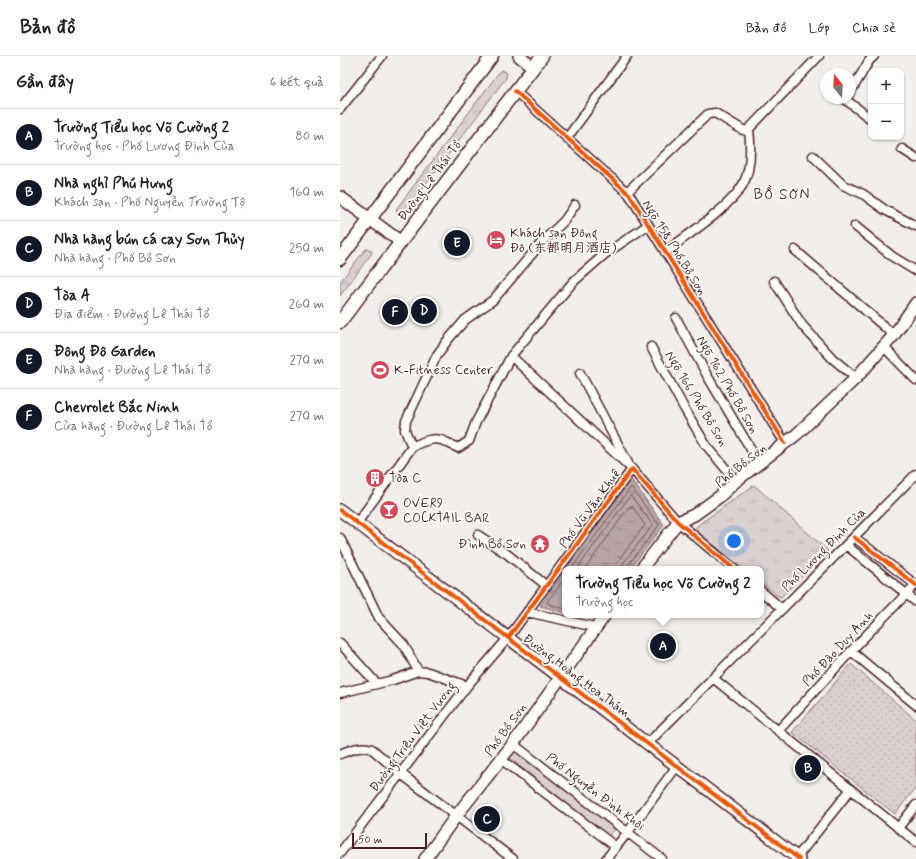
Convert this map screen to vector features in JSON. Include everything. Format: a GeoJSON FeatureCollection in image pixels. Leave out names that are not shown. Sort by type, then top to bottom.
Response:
{"type":"FeatureCollection","features":[{"type":"Feature","properties":{"kind":"main road","name":"Đường Lê Thái Tổ"},"geometry":{"type":"LineString","coordinates":[[340,259],[492,56]]}},
{"type":"Feature","properties":{"kind":"main road","name":"Đường Lê Thái Tổ"},"geometry":{"type":"LineString","coordinates":[[340,322],[542,56]]}},
{"type":"Feature","properties":{"kind":"street"},"geometry":{"type":"LineString","coordinates":[[340,109],[382,56]]}},
{"type":"Feature","properties":{"kind":"street"},"geometry":{"type":"LineString","coordinates":[[519,56],[533,67]]}},
{"type":"Feature","properties":{"kind":"street"},"geometry":{"type":"LineString","coordinates":[[567,138],[626,56]]}},
{"type":"Feature","properties":{"kind":"street"},"geometry":{"type":"LineString","coordinates":[[627,192],[708,114],[715,113],[745,131],[749,129],[819,56]]}},
{"type":"Feature","properties":{"kind":"street"},"geometry":{"type":"LineString","coordinates":[[856,83],[869,61],[874,56]]}},
{"type":"Feature","properties":{"kind":"street","name":"Ngõ 158 Phố Bồ Sơn"},"geometry":{"type":"LineString","coordinates":[[515,91],[627,192],[785,443]]}},
{"type":"Feature","properties":{"kind":"street"},"geometry":{"type":"LineString","coordinates":[[851,104],[868,117]]}},
{"type":"Feature","properties":{"kind":"street"},"geometry":{"type":"LineString","coordinates":[[665,252],[724,206],[742,186],[748,168],[751,145],[749,129]]}},
{"type":"Feature","properties":{"kind":"street"},"geometry":{"type":"LineString","coordinates":[[902,148],[916,158]]}},
{"type":"Feature","properties":{"kind":"street"},"geometry":{"type":"LineString","coordinates":[[813,156],[843,185],[863,194],[885,210],[916,226]]}},
{"type":"Feature","properties":{"kind":"street"},"geometry":{"type":"LineString","coordinates":[[340,197],[401,242]]}},
{"type":"Feature","properties":{"kind":"street"},"geometry":{"type":"LineString","coordinates":[[412,447],[405,430],[406,421],[437,355],[465,320],[493,300],[542,241],[564,221],[575,205]]}},
{"type":"Feature","properties":{"kind":"street"},"geometry":{"type":"LineString","coordinates":[[357,522],[412,447],[435,439],[445,441],[458,448],[469,440],[476,422],[511,356],[573,282],[605,254],[648,225]]}},
{"type":"Feature","properties":{"kind":"street"},"geometry":{"type":"LineString","coordinates":[[855,226],[893,257],[916,271]]}},
{"type":"Feature","properties":{"kind":"street"},"geometry":{"type":"LineString","coordinates":[[795,250],[894,335]]}},
{"type":"Feature","properties":{"kind":"street"},"geometry":{"type":"LineString","coordinates":[[774,281],[802,325],[832,358],[856,378]]}},
{"type":"Feature","properties":{"kind":"street","name":"Phố Bồ Sơn"},"geometry":{"type":"LineString","coordinates":[[643,566],[678,522],[694,514],[719,497],[736,481],[816,417],[856,378],[884,347],[916,303]]}},
{"type":"Feature","properties":{"kind":"street","name":"Ngõ 162 Phố Bồ Sơn"},"geometry":{"type":"LineString","coordinates":[[676,318],[712,384],[759,463]]}},
{"type":"Feature","properties":{"kind":"street","name":"Ngõ 166 Phố Bồ Sơn"},"geometry":{"type":"LineString","coordinates":[[651,347],[706,446],[736,481]]}},
{"type":"Feature","properties":{"kind":"street"},"geometry":{"type":"LineString","coordinates":[[884,347],[916,380]]}},
{"type":"Feature","properties":{"kind":"street"},"geometry":{"type":"LineString","coordinates":[[511,356],[632,469]]}},
{"type":"Feature","properties":{"kind":"street"},"geometry":{"type":"LineString","coordinates":[[580,373],[632,469]]}},
{"type":"Feature","properties":{"kind":"street","name":"Phố Vũ Văn Khuê"},"geometry":{"type":"LineString","coordinates":[[508,638],[632,469],[678,522],[730,566]]}},
{"type":"Feature","properties":{"kind":"street","name":"Phố Lương Định Của"},"geometry":{"type":"LineString","coordinates":[[647,744],[916,474]]}},
{"type":"Feature","properties":{"kind":"street","name":"Đường Hoàng Hoa Thám"},"geometry":{"type":"LineString","coordinates":[[341,512],[357,522],[798,858]]}},
{"type":"Feature","properties":{"kind":"street"},"geometry":{"type":"LineString","coordinates":[[478,535],[498,548],[547,586]]}},
{"type":"Feature","properties":{"kind":"street"},"geometry":{"type":"LineString","coordinates":[[854,537],[916,585]]}},
{"type":"Feature","properties":{"kind":"street"},"geometry":{"type":"LineString","coordinates":[[340,538],[379,618],[404,645],[418,671]]}},
{"type":"Feature","properties":{"kind":"street"},"geometry":{"type":"LineString","coordinates":[[846,545],[916,602]]}},
{"type":"Feature","properties":{"kind":"street","name":"Phố Đào Duy Anh"},"geometry":{"type":"LineString","coordinates":[[778,731],[851,651],[916,585]]}},
{"type":"Feature","properties":{"kind":"street"},"geometry":{"type":"LineString","coordinates":[[764,594],[782,609]]}},
{"type":"Feature","properties":{"kind":"street"},"geometry":{"type":"LineString","coordinates":[[527,612],[595,627]]}},
{"type":"Feature","properties":{"kind":"street","name":"Phố Bồ Sơn"},"geometry":{"type":"LineString","coordinates":[[425,859],[456,816],[502,760],[602,618]]}},
{"type":"Feature","properties":{"kind":"street","name":"Đường Triệu Việt Vương"},"geometry":{"type":"LineString","coordinates":[[340,853],[467,686],[508,638]]}},
{"type":"Feature","properties":{"kind":"street"},"geometry":{"type":"LineString","coordinates":[[340,643],[377,684]]}},
{"type":"Feature","properties":{"kind":"street"},"geometry":{"type":"LineString","coordinates":[[851,651],[916,705]]}},
{"type":"Feature","properties":{"kind":"street"},"geometry":{"type":"LineString","coordinates":[[340,693],[377,684],[418,671],[428,672],[467,686]]}},
{"type":"Feature","properties":{"kind":"street"},"geometry":{"type":"LineString","coordinates":[[713,678],[916,842]]}},
{"type":"Feature","properties":{"kind":"street","name":"Phố Nguyễn Đình Khôi"},"geometry":{"type":"LineString","coordinates":[[513,744],[662,859]]}},
{"type":"Feature","properties":{"kind":"street"},"geometry":{"type":"LineString","coordinates":[[340,754],[355,749],[368,748],[372,750],[513,859]]}},
{"type":"Feature","properties":{"kind":"street"},"geometry":{"type":"LineString","coordinates":[[502,760],[616,847]]}},
{"type":"Feature","properties":{"kind":"street"},"geometry":{"type":"LineString","coordinates":[[606,859],[677,766]]}},
{"type":"Feature","properties":{"kind":"street"},"geometry":{"type":"LineString","coordinates":[[798,858],[851,790]]}},
{"type":"Feature","properties":{"kind":"street"},"geometry":{"type":"LineString","coordinates":[[898,828],[916,805]]}},
{"type":"Feature","properties":{"kind":"green space"},"geometry":{"type":"Polygon","coordinates":[[[502,70],[507,73],[506,78],[406,210],[400,215],[396,211],[397,208],[502,70]]]}},
{"type":"Feature","properties":{"kind":"green space"},"geometry":{"type":"Polygon","coordinates":[[[367,249],[371,250],[372,253],[340,296],[340,282],[367,249]]]}},
{"type":"Feature","properties":{"kind":"green space"},"geometry":{"type":"Polygon","coordinates":[[[754,485],[828,551],[781,597],[764,584],[764,566],[740,566],[694,529],[754,485]]]}},
{"type":"Feature","properties":{"kind":"green space"},"geometry":{"type":"Polygon","coordinates":[[[851,664],[916,720],[916,788],[895,814],[792,732],[851,664]]]}},
{"type":"Feature","properties":{"kind":"green space"},"geometry":{"type":"Polygon","coordinates":[[[515,750],[615,829],[609,836],[509,758],[515,750]]]}},
{"type":"Feature","properties":{"kind":"water"},"geometry":{"type":"Polygon","coordinates":[[[631,479],[664,525],[632,566],[568,566],[631,479]]]}},
{"type":"Feature","properties":{"kind":"water"},"geometry":{"type":"Polygon","coordinates":[[[562,575],[562,612],[540,606],[562,575]]]}},
{"type":"Feature","properties":{"kind":"cycle path"},"geometry":{"type":"LineString","coordinates":[[515,91],[629,194],[785,443]]}},
{"type":"Feature","properties":{"kind":"cycle path"},"geometry":{"type":"LineString","coordinates":[[508,638],[632,469],[678,522],[730,566]]}},
{"type":"Feature","properties":{"kind":"cycle path"},"geometry":{"type":"LineString","coordinates":[[340,510],[799,859]]}},
{"type":"Feature","properties":{"kind":"cycle path"},"geometry":{"type":"LineString","coordinates":[[854,537],[916,585]]}},
{"type":"Feature","properties":{"kind":"place","name":"Khách sạn Đông Đô (东都明月酒店)"},"geometry":{"type":"Point","coordinates":[496,240]}},
{"type":"Feature","properties":{"kind":"place","name":"Đông Đô Garden"},"geometry":{"type":"Point","coordinates":[457,243]}},
{"type":"Feature","properties":{"kind":"place","name":"Tòa A"},"geometry":{"type":"Point","coordinates":[424,311]}},
{"type":"Feature","properties":{"kind":"place","name":"Chevrolet Bắc Ninh"},"geometry":{"type":"Point","coordinates":[395,312]}},
{"type":"Feature","properties":{"kind":"place","name":"K-Fitness Center"},"geometry":{"type":"Point","coordinates":[380,370]}},
{"type":"Feature","properties":{"kind":"place","name":"Tòa C"},"geometry":{"type":"Point","coordinates":[375,478]}},
{"type":"Feature","properties":{"kind":"place","name":"OVER9 COCKTAIL BAR"},"geometry":{"type":"Point","coordinates":[389,510]}},
{"type":"Feature","properties":{"kind":"place","name":"Đình Bồ Sơn"},"geometry":{"type":"Point","coordinates":[540,544]}},
{"type":"Feature","properties":{"kind":"place","name":"Trường Tiểu học Võ Cường 2"},"geometry":{"type":"Point","coordinates":[663,646]}},
{"type":"Feature","properties":{"kind":"place","name":"Nhà nghỉ Phú Hưng"},"geometry":{"type":"Point","coordinates":[808,768]}},
{"type":"Feature","properties":{"kind":"place","name":"Nhà hàng bún cá cay Sơn Thủy"},"geometry":{"type":"Point","coordinates":[487,819]}},
{"type":"Feature","properties":{"kind":"district","name":"BỒ SƠN"},"geometry":{"type":"Point","coordinates":[782,195]}}]}
